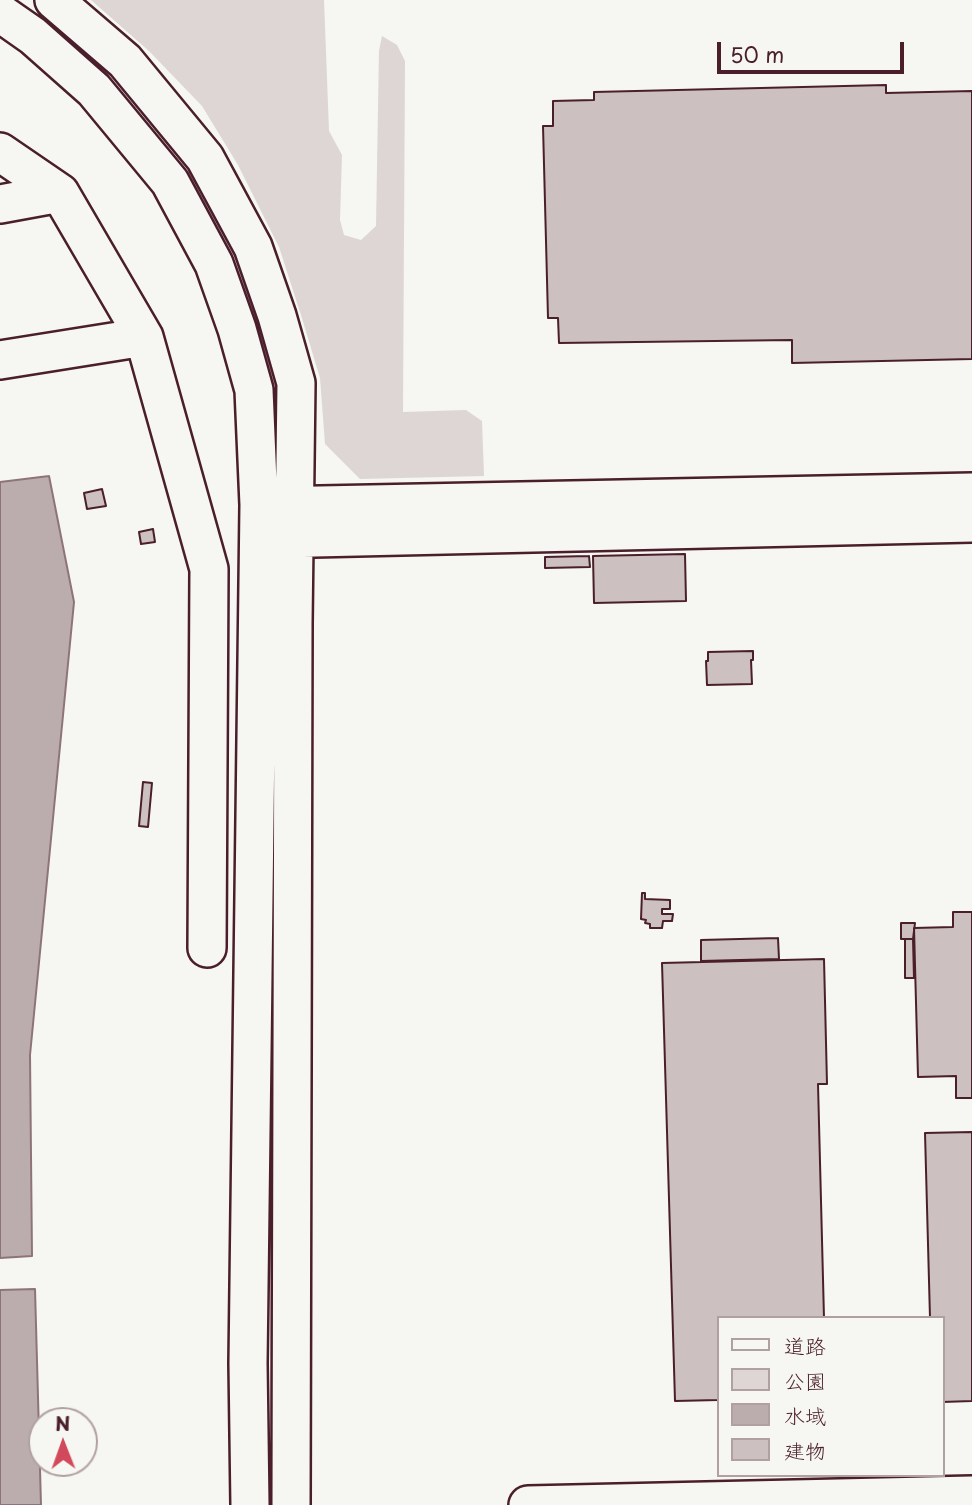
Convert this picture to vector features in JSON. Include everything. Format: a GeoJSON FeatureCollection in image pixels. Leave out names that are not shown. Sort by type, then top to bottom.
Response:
{"type":"FeatureCollection","features":[{"type":"Feature","properties":{"kind":"street"},"geometry":{"type":"LineString","coordinates":[[54,0],[125,61],[205,158],[253,247],[296,383],[291,1505]]}},
{"type":"Feature","properties":{"kind":"street"},"geometry":{"type":"LineString","coordinates":[[0,13],[33,36],[94,90],[170,182],[208,252],[237,329],[254,390],[258,522],[248,1363],[250,1505]]}},
{"type":"Feature","properties":{"kind":"street"},"geometry":{"type":"LineString","coordinates":[[0,152],[60,193],[144,337],[209,569],[207,948]]}},
{"type":"Feature","properties":{"kind":"street"},"geometry":{"type":"LineString","coordinates":[[0,204],[60,193]]}},
{"type":"Feature","properties":{"kind":"street"},"geometry":{"type":"LineString","coordinates":[[0,360],[144,337]]}},
{"type":"Feature","properties":{"kind":"street"},"geometry":{"type":"LineString","coordinates":[[295,523],[972,492]]}},
{"type":"Feature","properties":{"kind":"street"},"geometry":{"type":"LineString","coordinates":[[258,522],[972,523]]}},
{"type":"Feature","properties":{"kind":"street"},"geometry":{"type":"LineString","coordinates":[[528,1505],[972,1495]]}},
{"type":"Feature","properties":{"kind":"green space"},"geometry":{"type":"Polygon","coordinates":[[[91,0],[324,0],[329,131],[342,155],[340,220],[344,235],[361,240],[376,226],[379,51],[382,36],[397,45],[405,61],[403,412],[466,410],[482,421],[484,476],[360,479],[325,444],[320,378],[301,315],[279,247],[238,165],[202,106],[149,51],[91,0]]]}},
{"type":"Feature","properties":{"kind":"water"},"geometry":{"type":"Polygon","coordinates":[[[49,476],[74,602],[30,1055],[32,1256],[0,1258],[0,482],[49,476]]]}},
{"type":"Feature","properties":{"kind":"water"},"geometry":{"type":"Polygon","coordinates":[[[35,1289],[38,1407],[28,1407],[28,1477],[40,1477],[41,1505],[0,1505],[0,1290],[35,1289]]]}},
{"type":"Feature","properties":{"kind":"building"},"geometry":{"type":"Polygon","coordinates":[[[886,85],[886,93],[972,91],[972,359],[792,363],[792,340],[559,343],[558,318],[548,318],[543,126],[553,126],[553,101],[594,100],[594,92],[886,85]]]}},
{"type":"Feature","properties":{"kind":"building"},"geometry":{"type":"Polygon","coordinates":[[[102,489],[106,506],[87,509],[84,493],[102,489]]]}},
{"type":"Feature","properties":{"kind":"building"},"geometry":{"type":"Polygon","coordinates":[[[153,529],[155,542],[141,544],[139,532],[153,529]]]}},
{"type":"Feature","properties":{"kind":"building"},"geometry":{"type":"Polygon","coordinates":[[[685,554],[686,601],[594,603],[593,556],[685,554]]]}},
{"type":"Feature","properties":{"kind":"building"},"geometry":{"type":"Polygon","coordinates":[[[589,556],[590,567],[545,568],[545,557],[589,556]]]}},
{"type":"Feature","properties":{"kind":"building"},"geometry":{"type":"Polygon","coordinates":[[[753,651],[752,684],[707,685],[708,652],[753,651]]]}},
{"type":"Feature","properties":{"kind":"building"},"geometry":{"type":"Polygon","coordinates":[[[143,782],[152,783],[148,827],[139,826],[143,782]]]}},
{"type":"Feature","properties":{"kind":"building"},"geometry":{"type":"Polygon","coordinates":[[[642,893],[645,893],[645,899],[670,900],[670,909],[662,909],[662,914],[673,914],[672,921],[663,921],[662,928],[650,928],[650,924],[645,923],[646,920],[641,919],[642,893]]]}},
{"type":"Feature","properties":{"kind":"building"},"geometry":{"type":"Polygon","coordinates":[[[953,912],[972,912],[972,1098],[956,1098],[956,1076],[918,1077],[914,928],[953,927],[953,912]]]}},
{"type":"Feature","properties":{"kind":"building"},"geometry":{"type":"Polygon","coordinates":[[[901,923],[915,923],[913,939],[901,939],[901,923]]]}},
{"type":"Feature","properties":{"kind":"building"},"geometry":{"type":"Polygon","coordinates":[[[778,938],[779,959],[701,961],[701,940],[778,938]]]}},
{"type":"Feature","properties":{"kind":"building"},"geometry":{"type":"Polygon","coordinates":[[[905,939],[913,939],[914,978],[905,978],[905,939]]]}},
{"type":"Feature","properties":{"kind":"building"},"geometry":{"type":"Polygon","coordinates":[[[824,959],[827,1084],[818,1084],[824,1316],[716,1316],[716,1400],[675,1401],[662,963],[824,959]]]}},
{"type":"Feature","properties":{"kind":"building"},"geometry":{"type":"Polygon","coordinates":[[[972,1132],[972,1401],[944,1402],[944,1316],[930,1316],[925,1133],[972,1132]]]}}]}
